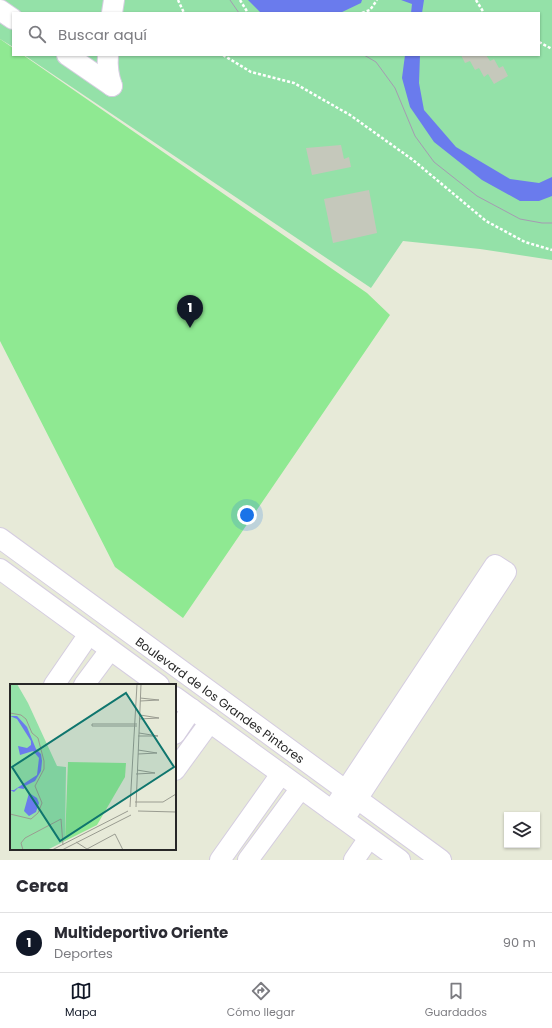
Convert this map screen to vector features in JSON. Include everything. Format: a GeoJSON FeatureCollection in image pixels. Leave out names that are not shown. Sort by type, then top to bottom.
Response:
{"type":"FeatureCollection","features":[{"type":"Feature","properties":{"kind":"street"},"geometry":{"type":"LineString","coordinates":[[112,12],[114,0]]}},
{"type":"Feature","properties":{"kind":"street"},"geometry":{"type":"LineString","coordinates":[[0,10],[12,18]]}},
{"type":"Feature","properties":{"kind":"street"},"geometry":{"type":"LineString","coordinates":[[68,56],[112,86],[108,76],[108,56]]}},
{"type":"Feature","properties":{"kind":"street","name":"Boulevard de los Grandes Pintores"},"geometry":{"type":"LineString","coordinates":[[0,538],[441,860]]}},
{"type":"Feature","properties":{"kind":"street"},"geometry":{"type":"LineString","coordinates":[[338,815],[352,796],[506,572],[495,565],[352,796]]}},
{"type":"Feature","properties":{"kind":"street","name":"Boulevard de los Grandes Pintores"},"geometry":{"type":"LineString","coordinates":[[0,569],[158,684]]}},
{"type":"Feature","properties":{"kind":"street"},"geometry":{"type":"LineString","coordinates":[[55,684],[89,634]]}},
{"type":"Feature","properties":{"kind":"street"},"geometry":{"type":"LineString","coordinates":[[85,684],[110,650]]}},
{"type":"Feature","properties":{"kind":"street","name":"Boulevard de los Grandes Pintores"},"geometry":{"type":"LineString","coordinates":[[176,698],[338,815],[362,849],[391,858]]}},
{"type":"Feature","properties":{"kind":"street"},"geometry":{"type":"LineString","coordinates":[[176,733],[192,709]]}},
{"type":"Feature","properties":{"kind":"street"},"geometry":{"type":"LineString","coordinates":[[176,769],[210,722]]}},
{"type":"Feature","properties":{"kind":"street"},"geometry":{"type":"LineString","coordinates":[[220,860],[281,774]]}},
{"type":"Feature","properties":{"kind":"street"},"geometry":{"type":"LineString","coordinates":[[248,860],[301,788]]}},
{"type":"Feature","properties":{"kind":"path"},"geometry":{"type":"LineString","coordinates":[[178,0],[184,12]]}},
{"type":"Feature","properties":{"kind":"path"},"geometry":{"type":"LineString","coordinates":[[240,0],[247,12]]}},
{"type":"Feature","properties":{"kind":"path"},"geometry":{"type":"LineString","coordinates":[[365,12],[370,10],[377,0]]}},
{"type":"Feature","properties":{"kind":"path"},"geometry":{"type":"LineString","coordinates":[[476,0],[483,12]]}},
{"type":"Feature","properties":{"kind":"path"},"geometry":{"type":"LineString","coordinates":[[540,43],[552,49]]}},
{"type":"Feature","properties":{"kind":"path"},"geometry":{"type":"LineString","coordinates":[[225,56],[252,72],[294,83],[350,115],[413,160],[486,221],[525,242],[552,250]]}},
{"type":"Feature","properties":{"kind":"green space"},"geometry":{"type":"Polygon","coordinates":[[[0,0],[552,0],[552,260],[480,249],[403,241],[371,288],[25,56],[540,56],[540,12],[12,12],[12,46],[0,39],[0,0]]]}},
{"type":"Feature","properties":{"kind":"green space"},"geometry":{"type":"Polygon","coordinates":[[[0,39],[12,47],[12,56],[24,56],[367,293],[390,315],[183,618],[115,567],[0,341],[0,39]]]}},
{"type":"Feature","properties":{"kind":"water"},"geometry":{"type":"Polygon","coordinates":[[[248,0],[362,0],[361,3],[342,12],[260,12],[248,0]]]}},
{"type":"Feature","properties":{"kind":"water"},"geometry":{"type":"Polygon","coordinates":[[[401,0],[424,0],[422,12],[411,12],[412,4],[401,0]]]}},
{"type":"Feature","properties":{"kind":"water"},"geometry":{"type":"Polygon","coordinates":[[[405,56],[420,56],[419,83],[424,110],[456,147],[510,179],[539,183],[552,177],[552,196],[539,201],[520,201],[482,180],[434,142],[410,107],[402,78],[405,56]]]}},
{"type":"Feature","properties":{"kind":"building"},"geometry":{"type":"Polygon","coordinates":[[[462,56],[487,56],[490,61],[494,59],[499,68],[503,66],[508,76],[494,84],[488,74],[484,77],[479,68],[475,70],[470,61],[465,63],[462,56]]]}},
{"type":"Feature","properties":{"kind":"building"},"geometry":{"type":"Polygon","coordinates":[[[341,145],[344,159],[349,157],[351,167],[312,175],[306,148],[341,145]]]}},
{"type":"Feature","properties":{"kind":"building"},"geometry":{"type":"Polygon","coordinates":[[[369,190],[377,233],[333,243],[324,199],[369,190]]]}},
{"type":"Feature","properties":{"kind":"tram line"},"geometry":{"type":"LineString","coordinates":[[230,0],[238,12]]}},
{"type":"Feature","properties":{"kind":"tram line"},"geometry":{"type":"LineString","coordinates":[[366,56],[376,62],[395,88],[415,136],[434,162],[477,196],[520,219],[542,223],[552,223]]}},
{"type":"Feature","properties":{"kind":"place","name":"Multideportivo Oriente"},"geometry":{"type":"Point","coordinates":[190,328]}}]}
